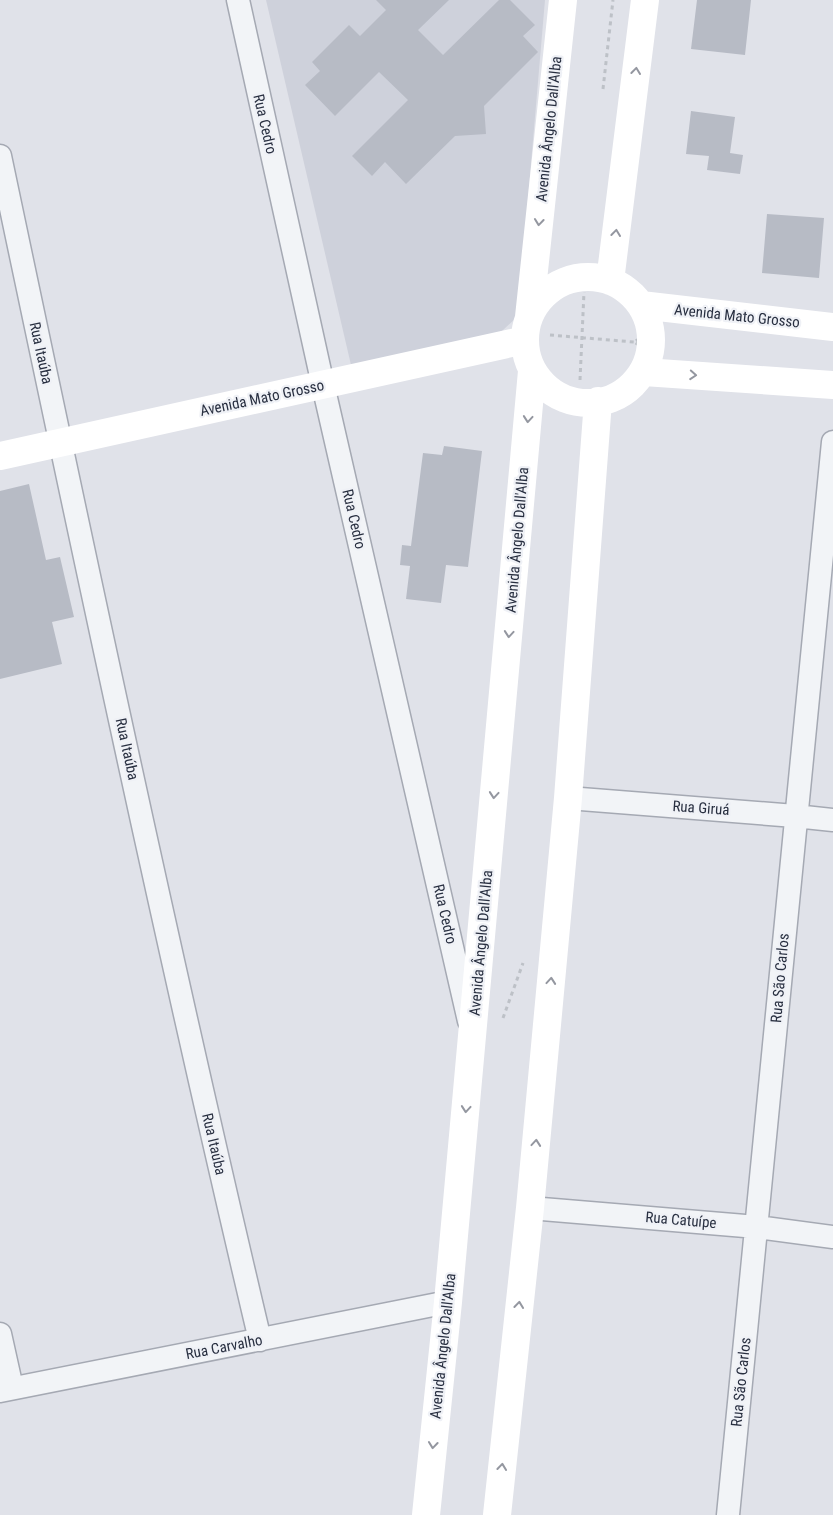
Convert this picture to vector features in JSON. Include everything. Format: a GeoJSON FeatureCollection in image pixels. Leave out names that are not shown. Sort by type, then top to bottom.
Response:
{"type":"FeatureCollection","features":[{"type":"Feature","properties":{"kind":"street","name":"Rua Cedro"},"geometry":{"type":"LineString","coordinates":[[238,0],[323,385],[473,1037]]}},
{"type":"Feature","properties":{"kind":"street","name":"Avenida Ângelo Dall'Alba"},"geometry":{"type":"LineString","coordinates":[[526,330],[563,0]]}},
{"type":"Feature","properties":{"kind":"street"},"geometry":{"type":"LineString","coordinates":[[610,281],[645,0]]}},
{"type":"Feature","properties":{"kind":"street","name":"Rua Itaúba"},"geometry":{"type":"LineString","coordinates":[[0,156],[60,443],[204,1102],[260,1340]]}},
{"type":"Feature","properties":{"kind":"street"},"geometry":{"type":"LineString","coordinates":[[584,277],[610,281],[628,291],[642,305],[651,327],[652,350],[644,372],[626,392],[598,401],[580,404],[560,398],[544,386],[532,371],[526,356],[526,330],[538,302],[551,290],[566,281],[584,277]]}},
{"type":"Feature","properties":{"kind":"street","name":"Avenida Mato Grosso"},"geometry":{"type":"LineString","coordinates":[[642,305],[833,327]]}},
{"type":"Feature","properties":{"kind":"street","name":"Avenida Mato Grosso"},"geometry":{"type":"LineString","coordinates":[[0,456],[323,385],[526,330]]}},
{"type":"Feature","properties":{"kind":"street","name":"Avenida Ângelo Dall'Alba"},"geometry":{"type":"LineString","coordinates":[[426,1515],[473,1037],[532,371]]}},
{"type":"Feature","properties":{"kind":"street"},"geometry":{"type":"LineString","coordinates":[[644,372],[833,385]]}},
{"type":"Feature","properties":{"kind":"street"},"geometry":{"type":"LineString","coordinates":[[497,1515],[530,1208],[568,798],[598,401]]}},
{"type":"Feature","properties":{"kind":"street","name":"Rua São Carlos"},"geometry":{"type":"LineString","coordinates":[[728,1515],[833,442]]}},
{"type":"Feature","properties":{"kind":"street","name":"Rua Giruá"},"geometry":{"type":"LineString","coordinates":[[568,798],[833,820]]}},
{"type":"Feature","properties":{"kind":"street","name":"Rua Catuípe"},"geometry":{"type":"LineString","coordinates":[[530,1208],[757,1226],[833,1237]]}},
{"type":"Feature","properties":{"kind":"street","name":"Rua Carvalho"},"geometry":{"type":"LineString","coordinates":[[6,1390],[448,1302]]}},
{"type":"Feature","properties":{"kind":"street"},"geometry":{"type":"LineString","coordinates":[[0,1334],[6,1390]]}},
{"type":"Feature","properties":{"kind":"path"},"geometry":{"type":"LineString","coordinates":[[526,330],[634,342]]}},
{"type":"Feature","properties":{"kind":"path"},"geometry":{"type":"LineString","coordinates":[[501,1023],[524,959]]}},
{"type":"Feature","properties":{"kind":"shaded area"},"geometry":{"type":"Polygon","coordinates":[[[266,0],[545,0],[518,316],[502,331],[475,343],[351,365],[266,0]]]}},
{"type":"Feature","properties":{"kind":"building"},"geometry":{"type":"Polygon","coordinates":[[[376,0],[449,0],[418,30],[443,55],[499,0],[510,0],[535,25],[523,36],[538,52],[484,106],[486,134],[455,136],[406,184],[385,162],[372,176],[352,156],[408,100],[379,72],[335,116],[305,85],[320,71],[312,62],[349,25],[360,36],[386,10],[376,0]]]}},
{"type":"Feature","properties":{"kind":"building"},"geometry":{"type":"Polygon","coordinates":[[[697,0],[751,0],[745,55],[691,49],[697,0]]]}},
{"type":"Feature","properties":{"kind":"building"},"geometry":{"type":"Polygon","coordinates":[[[691,111],[735,117],[730,153],[743,155],[740,174],[707,170],[709,156],[686,154],[691,111]]]}},
{"type":"Feature","properties":{"kind":"building"},"geometry":{"type":"Polygon","coordinates":[[[767,214],[824,218],[819,278],[762,273],[767,214]]]}},
{"type":"Feature","properties":{"kind":"building"},"geometry":{"type":"Polygon","coordinates":[[[444,446],[482,451],[468,567],[446,565],[441,603],[406,599],[410,566],[400,565],[402,545],[411,546],[423,453],[442,455],[444,446]]]}},
{"type":"Feature","properties":{"kind":"building"},"geometry":{"type":"Polygon","coordinates":[[[29,484],[46,560],[60,557],[74,617],[52,622],[62,664],[0,679],[0,491],[29,484]]]}}]}
